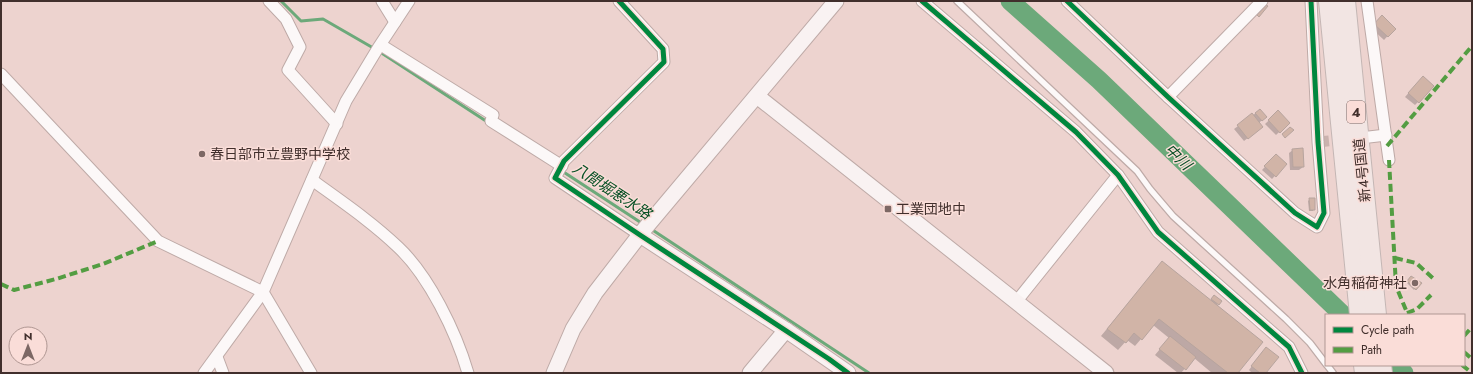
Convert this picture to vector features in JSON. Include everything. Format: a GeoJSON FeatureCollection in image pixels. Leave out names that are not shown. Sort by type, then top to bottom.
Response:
{"type":"FeatureCollection","features":[{"type":"Feature","properties":{"kind":"highway","name":"新4号国道"},"geometry":{"type":"LineString","coordinates":[[1329,1],[1360,314]]}},
{"type":"Feature","properties":{"kind":"highway","name":"新4号国道"},"geometry":{"type":"LineString","coordinates":[[1345,1],[1376,314]]}},
{"type":"Feature","properties":{"kind":"street"},"geometry":{"type":"LineString","coordinates":[[269,1],[286,19],[300,47],[288,70],[338,124]]}},
{"type":"Feature","properties":{"kind":"street"},"geometry":{"type":"LineString","coordinates":[[382,1],[395,22]]}},
{"type":"Feature","properties":{"kind":"street"},"geometry":{"type":"LineString","coordinates":[[204,373],[263,292],[338,124],[346,101],[409,1]]}},
{"type":"Feature","properties":{"kind":"street"},"geometry":{"type":"LineString","coordinates":[[619,1],[663,49],[664,62],[564,161],[555,178],[645,229],[848,373]]}},
{"type":"Feature","properties":{"kind":"street"},"geometry":{"type":"LineString","coordinates":[[554,373],[574,329],[595,294],[645,229],[836,1]]}},
{"type":"Feature","properties":{"kind":"street"},"geometry":{"type":"LineString","coordinates":[[922,1],[1076,132],[1118,175],[1158,232],[1289,347],[1302,373]]}},
{"type":"Feature","properties":{"kind":"street"},"geometry":{"type":"LineString","coordinates":[[1067,1],[1168,97],[1295,213],[1316,227],[1324,213],[1318,142],[1311,1]]}},
{"type":"Feature","properties":{"kind":"street"},"geometry":{"type":"LineString","coordinates":[[1168,97],[1262,1]]}},
{"type":"Feature","properties":{"kind":"street"},"geometry":{"type":"LineString","coordinates":[[1366,1],[1389,160]]}},
{"type":"Feature","properties":{"kind":"street"},"geometry":{"type":"LineString","coordinates":[[377,50],[493,115],[491,121],[560,170]]}},
{"type":"Feature","properties":{"kind":"street"},"geometry":{"type":"LineString","coordinates":[[1,74],[158,241],[263,292],[311,373]]}},
{"type":"Feature","properties":{"kind":"street"},"geometry":{"type":"LineString","coordinates":[[757,96],[1106,373]]}},
{"type":"Feature","properties":{"kind":"street"},"geometry":{"type":"LineString","coordinates":[[1369,137],[1386,135]]}},
{"type":"Feature","properties":{"kind":"street"},"geometry":{"type":"LineString","coordinates":[[1016,302],[1118,175]]}},
{"type":"Feature","properties":{"kind":"street"},"geometry":{"type":"LineString","coordinates":[[312,180],[366,219],[399,248],[426,280],[448,320],[462,350],[468,373]]}},
{"type":"Feature","properties":{"kind":"street"},"geometry":{"type":"LineString","coordinates":[[750,373],[786,330]]}},
{"type":"Feature","properties":{"kind":"street"},"geometry":{"type":"LineString","coordinates":[[217,357],[223,373]]}},
{"type":"Feature","properties":{"kind":"lane"},"geometry":{"type":"LineString","coordinates":[[957,1],[1137,171],[1173,216],[1286,319],[1310,343],[1325,362]]}},
{"type":"Feature","properties":{"kind":"building"},"geometry":{"type":"Polygon","coordinates":[[[1266,5],[1268,6],[1259,17],[1257,15],[1266,5]]]}},
{"type":"Feature","properties":{"kind":"building"},"geometry":{"type":"Polygon","coordinates":[[[1382,15],[1396,29],[1388,37],[1374,24],[1382,15]]]}},
{"type":"Feature","properties":{"kind":"building"},"geometry":{"type":"Polygon","coordinates":[[[1423,76],[1434,86],[1419,103],[1408,93],[1423,76]]]}},
{"type":"Feature","properties":{"kind":"building"},"geometry":{"type":"Polygon","coordinates":[[[1260,109],[1267,117],[1262,121],[1255,113],[1260,109]]]}},
{"type":"Feature","properties":{"kind":"building"},"geometry":{"type":"Polygon","coordinates":[[[1278,110],[1290,123],[1280,133],[1268,120],[1278,110]]]}},
{"type":"Feature","properties":{"kind":"building"},"geometry":{"type":"Polygon","coordinates":[[[1252,113],[1263,127],[1248,139],[1237,125],[1252,113]]]}},
{"type":"Feature","properties":{"kind":"building"},"geometry":{"type":"Polygon","coordinates":[[[1290,127],[1294,130],[1285,138],[1282,134],[1290,127]]]}},
{"type":"Feature","properties":{"kind":"building"},"geometry":{"type":"Polygon","coordinates":[[[1303,148],[1304,167],[1293,167],[1292,149],[1303,148]]]}},
{"type":"Feature","properties":{"kind":"building"},"geometry":{"type":"Polygon","coordinates":[[[1276,154],[1287,164],[1276,177],[1264,166],[1276,154]]]}},
{"type":"Feature","properties":{"kind":"building"},"geometry":{"type":"Polygon","coordinates":[[[1309,198],[1315,198],[1315,210],[1310,210],[1309,198]]]}},
{"type":"Feature","properties":{"kind":"building"},"geometry":{"type":"Polygon","coordinates":[[[1162,261],[1263,342],[1238,373],[1228,373],[1159,319],[1142,340],[1134,333],[1126,343],[1107,329],[1162,261]]]}},
{"type":"Feature","properties":{"kind":"building","name":"水角稲荷神社"},"geometry":{"type":"Polygon","coordinates":[[[1411,276],[1422,283],[1416,290],[1407,281],[1411,276]]]}},
{"type":"Feature","properties":{"kind":"building"},"geometry":{"type":"Polygon","coordinates":[[[1214,295],[1222,301],[1219,305],[1211,299],[1214,295]]]}},
{"type":"Feature","properties":{"kind":"building"},"geometry":{"type":"Polygon","coordinates":[[[1170,336],[1196,357],[1186,370],[1159,349],[1170,336]]]}},
{"type":"Feature","properties":{"kind":"building"},"geometry":{"type":"Polygon","coordinates":[[[1266,347],[1279,357],[1266,373],[1260,373],[1251,366],[1266,347]]]}},
{"type":"Feature","properties":{"kind":"waterway","name":"八間堀悪水路"},"geometry":{"type":"LineString","coordinates":[[281,1],[301,21],[323,19],[375,49]]}},
{"type":"Feature","properties":{"kind":"waterway","name":"中川"},"geometry":{"type":"LineString","coordinates":[[1010,1],[1099,80],[1342,314]]}},
{"type":"Feature","properties":{"kind":"waterway","name":"八間堀悪水路"},"geometry":{"type":"LineString","coordinates":[[380,52],[489,123]]}},
{"type":"Feature","properties":{"kind":"waterway","name":"八間堀悪水路"},"geometry":{"type":"LineString","coordinates":[[562,171],[643,224]]}},
{"type":"Feature","properties":{"kind":"waterway","name":"八間堀悪水路"},"geometry":{"type":"LineString","coordinates":[[651,229],[869,373]]}},
{"type":"Feature","properties":{"kind":"waterway","name":"中川"},"geometry":{"type":"LineString","coordinates":[[1396,366],[1404,373]]}},
{"type":"Feature","properties":{"kind":"tunnel"},"geometry":{"type":"LineString","coordinates":[[1318,142],[1347,139]]}},
{"type":"Feature","properties":{"kind":"marked path"},"geometry":{"type":"LineString","coordinates":[[1387,146],[1472,46]]}},
{"type":"Feature","properties":{"kind":"marked path"},"geometry":{"type":"LineString","coordinates":[[1389,160],[1396,286],[1408,314]]}},
{"type":"Feature","properties":{"kind":"marked path"},"geometry":{"type":"LineString","coordinates":[[1,284],[14,290],[56,279],[103,264],[158,241]]}},
{"type":"Feature","properties":{"kind":"marked path"},"geometry":{"type":"LineString","coordinates":[[1395,258],[1416,263],[1435,280]]}},
{"type":"Feature","properties":{"kind":"marked path"},"geometry":{"type":"LineString","coordinates":[[1407,313],[1417,309],[1431,295]]}},
{"type":"Feature","properties":{"kind":"marked path"},"geometry":{"type":"LineString","coordinates":[[1465,335],[1472,327]]}},
{"type":"Feature","properties":{"kind":"marked path"},"geometry":{"type":"LineString","coordinates":[[1465,353],[1472,359]]}},
{"type":"Feature","properties":{"kind":"marked path"},"geometry":{"type":"LineString","coordinates":[[1463,366],[1472,373]]}},
{"type":"Feature","properties":{"kind":"cycle path"},"geometry":{"type":"LineString","coordinates":[[619,1],[663,49],[664,62],[564,161],[555,178],[848,373]]}},
{"type":"Feature","properties":{"kind":"cycle path"},"geometry":{"type":"LineString","coordinates":[[922,1],[1076,132],[1118,175],[1158,232],[1289,347],[1302,373]]}},
{"type":"Feature","properties":{"kind":"cycle path"},"geometry":{"type":"LineString","coordinates":[[1067,1],[1168,97],[1295,213],[1317,227],[1324,213],[1318,142],[1311,1]]}},
{"type":"Feature","properties":{"kind":"place","name":"春日部市立豊野中学校"},"geometry":{"type":"Point","coordinates":[202,154]}},
{"type":"Feature","properties":{"kind":"place","name":"工業団地中"},"geometry":{"type":"Point","coordinates":[888,209]}},
{"type":"Feature","properties":{"kind":"place","name":"水角稲荷神社"},"geometry":{"type":"Point","coordinates":[1415,283]}}]}
